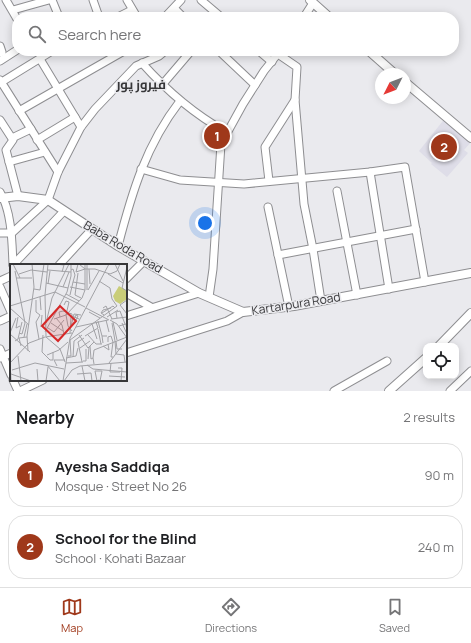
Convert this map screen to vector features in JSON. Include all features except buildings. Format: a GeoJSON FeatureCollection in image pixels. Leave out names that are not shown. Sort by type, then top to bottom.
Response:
{"type":"FeatureCollection","features":[{"type":"Feature","properties":{"kind":"street"},"geometry":{"type":"LineString","coordinates":[[6,0],[13,10],[49,0]]}},
{"type":"Feature","properties":{"kind":"street"},"geometry":{"type":"LineString","coordinates":[[52,0],[57,12]]}},
{"type":"Feature","properties":{"kind":"street"},"geometry":{"type":"LineString","coordinates":[[92,0],[97,12]]}},
{"type":"Feature","properties":{"kind":"street"},"geometry":{"type":"LineString","coordinates":[[127,0],[132,10],[128,12]]}},
{"type":"Feature","properties":{"kind":"street"},"geometry":{"type":"LineString","coordinates":[[175,5],[181,0]]}},
{"type":"Feature","properties":{"kind":"street"},"geometry":{"type":"LineString","coordinates":[[201,0],[215,12]]}},
{"type":"Feature","properties":{"kind":"street"},"geometry":{"type":"LineString","coordinates":[[306,12],[312,1],[324,12]]}},
{"type":"Feature","properties":{"kind":"street"},"geometry":{"type":"LineString","coordinates":[[0,46],[2,52],[0,53]]}},
{"type":"Feature","properties":{"kind":"street"},"geometry":{"type":"LineString","coordinates":[[0,61],[12,53]]}},
{"type":"Feature","properties":{"kind":"street"},"geometry":{"type":"LineString","coordinates":[[44,56],[0,82],[58,172]]}},
{"type":"Feature","properties":{"kind":"street"},"geometry":{"type":"LineString","coordinates":[[19,111],[115,56]]}},
{"type":"Feature","properties":{"kind":"street"},"geometry":{"type":"LineString","coordinates":[[0,233],[12,233],[48,200],[58,172],[81,127],[95,109],[136,66],[159,56]]}},
{"type":"Feature","properties":{"kind":"street"},"geometry":{"type":"LineString","coordinates":[[162,85],[187,56]]}},
{"type":"Feature","properties":{"kind":"street"},"geometry":{"type":"LineString","coordinates":[[224,56],[255,85]]}},
{"type":"Feature","properties":{"kind":"street"},"geometry":{"type":"LineString","coordinates":[[265,56],[272,62]]}},
{"type":"Feature","properties":{"kind":"street"},"geometry":{"type":"LineString","coordinates":[[209,297],[213,268],[221,144],[226,132],[255,85],[276,56]]}},
{"type":"Feature","properties":{"kind":"street"},"geometry":{"type":"LineString","coordinates":[[284,56],[297,66],[295,100],[304,204],[321,301]]}},
{"type":"Feature","properties":{"kind":"street"},"geometry":{"type":"LineString","coordinates":[[375,56],[388,68]]}},
{"type":"Feature","properties":{"kind":"street"},"geometry":{"type":"LineString","coordinates":[[40,59],[81,127]]}},
{"type":"Feature","properties":{"kind":"street"},"geometry":{"type":"LineString","coordinates":[[142,63],[162,85],[180,101],[208,122],[226,132]]}},
{"type":"Feature","properties":{"kind":"street"},"geometry":{"type":"LineString","coordinates":[[411,87],[471,138]]}},
{"type":"Feature","properties":{"kind":"street"},"geometry":{"type":"LineString","coordinates":[[269,181],[265,147],[295,100]]}},
{"type":"Feature","properties":{"kind":"street"},"geometry":{"type":"LineString","coordinates":[[118,246],[130,200],[141,169],[153,144],[180,101]]}},
{"type":"Feature","properties":{"kind":"street"},"geometry":{"type":"LineString","coordinates":[[37,140],[75,117]]}},
{"type":"Feature","properties":{"kind":"street"},"geometry":{"type":"LineString","coordinates":[[0,120],[13,140],[3,153],[9,162],[18,196]]}},
{"type":"Feature","properties":{"kind":"street"},"geometry":{"type":"LineString","coordinates":[[12,138],[30,129]]}},
{"type":"Feature","properties":{"kind":"street"},"geometry":{"type":"LineString","coordinates":[[9,162],[45,152]]}},
{"type":"Feature","properties":{"kind":"street"},"geometry":{"type":"LineString","coordinates":[[141,169],[180,180],[244,184],[406,168],[425,282]]}},
{"type":"Feature","properties":{"kind":"street"},"geometry":{"type":"LineString","coordinates":[[370,172],[389,289]]}},
{"type":"Feature","properties":{"kind":"street"},"geometry":{"type":"LineString","coordinates":[[337,191],[357,295]]}},
{"type":"Feature","properties":{"kind":"street"},"geometry":{"type":"LineString","coordinates":[[1,196],[12,233],[13,264]]}},
{"type":"Feature","properties":{"kind":"street","name":"Baba Roda Road"},"geometry":{"type":"LineString","coordinates":[[1,196],[18,196],[48,200],[118,246],[199,293],[243,312]]}},
{"type":"Feature","properties":{"kind":"street"},"geometry":{"type":"LineString","coordinates":[[268,206],[289,307]]}},
{"type":"Feature","properties":{"kind":"street"},"geometry":{"type":"LineString","coordinates":[[14,264],[64,211]]}},
{"type":"Feature","properties":{"kind":"street"},"geometry":{"type":"LineString","coordinates":[[60,264],[92,229]]}},
{"type":"Feature","properties":{"kind":"street"},"geometry":{"type":"LineString","coordinates":[[278,255],[416,229]]}},
{"type":"Feature","properties":{"kind":"street"},"geometry":{"type":"LineString","coordinates":[[127,278],[144,261]]}},
{"type":"Feature","properties":{"kind":"street","name":"Kartarpura Road"},"geometry":{"type":"LineString","coordinates":[[127,353],[227,321],[243,312],[289,307],[471,274]]}},
{"type":"Feature","properties":{"kind":"street"},"geometry":{"type":"LineString","coordinates":[[0,281],[10,276]]}},
{"type":"Feature","properties":{"kind":"street"},"geometry":{"type":"LineString","coordinates":[[0,287],[10,310]]}},
{"type":"Feature","properties":{"kind":"street"},"geometry":{"type":"LineString","coordinates":[[127,316],[199,293]]}},
{"type":"Feature","properties":{"kind":"street"},"geometry":{"type":"LineString","coordinates":[[127,294],[152,307]]}},
{"type":"Feature","properties":{"kind":"street"},"geometry":{"type":"LineString","coordinates":[[442,343],[471,313]]}},
{"type":"Feature","properties":{"kind":"street"},"geometry":{"type":"LineString","coordinates":[[0,321],[10,316]]}},
{"type":"Feature","properties":{"kind":"street"},"geometry":{"type":"LineString","coordinates":[[0,349],[2,357],[10,373]]}},
{"type":"Feature","properties":{"kind":"street"},"geometry":{"type":"LineString","coordinates":[[334,391],[387,361]]}},
{"type":"Feature","properties":{"kind":"street"},"geometry":{"type":"LineString","coordinates":[[389,391],[423,361]]}},
{"type":"Feature","properties":{"kind":"street"},"geometry":{"type":"LineString","coordinates":[[450,391],[471,371]]}},
{"type":"Feature","properties":{"kind":"street"},"geometry":{"type":"LineString","coordinates":[[14,381],[19,391],[41,381]]}},
{"type":"Feature","properties":{"kind":"shaded area"},"geometry":{"type":"Polygon","coordinates":[[[446,117],[471,142],[464,150],[468,153],[447,177],[431,164],[432,163],[419,151],[446,117]]]}},
{"type":"Feature","properties":{"kind":"place","name":"Ayesha Saddiqa"},"geometry":{"type":"Point","coordinates":[217,136]}},
{"type":"Feature","properties":{"kind":"place","name":"School for the Blind"},"geometry":{"type":"Point","coordinates":[444,147]}},
{"type":"Feature","properties":{"kind":"district","name":"فیروز پور"},"geometry":{"type":"Point","coordinates":[141,84]}}]}
